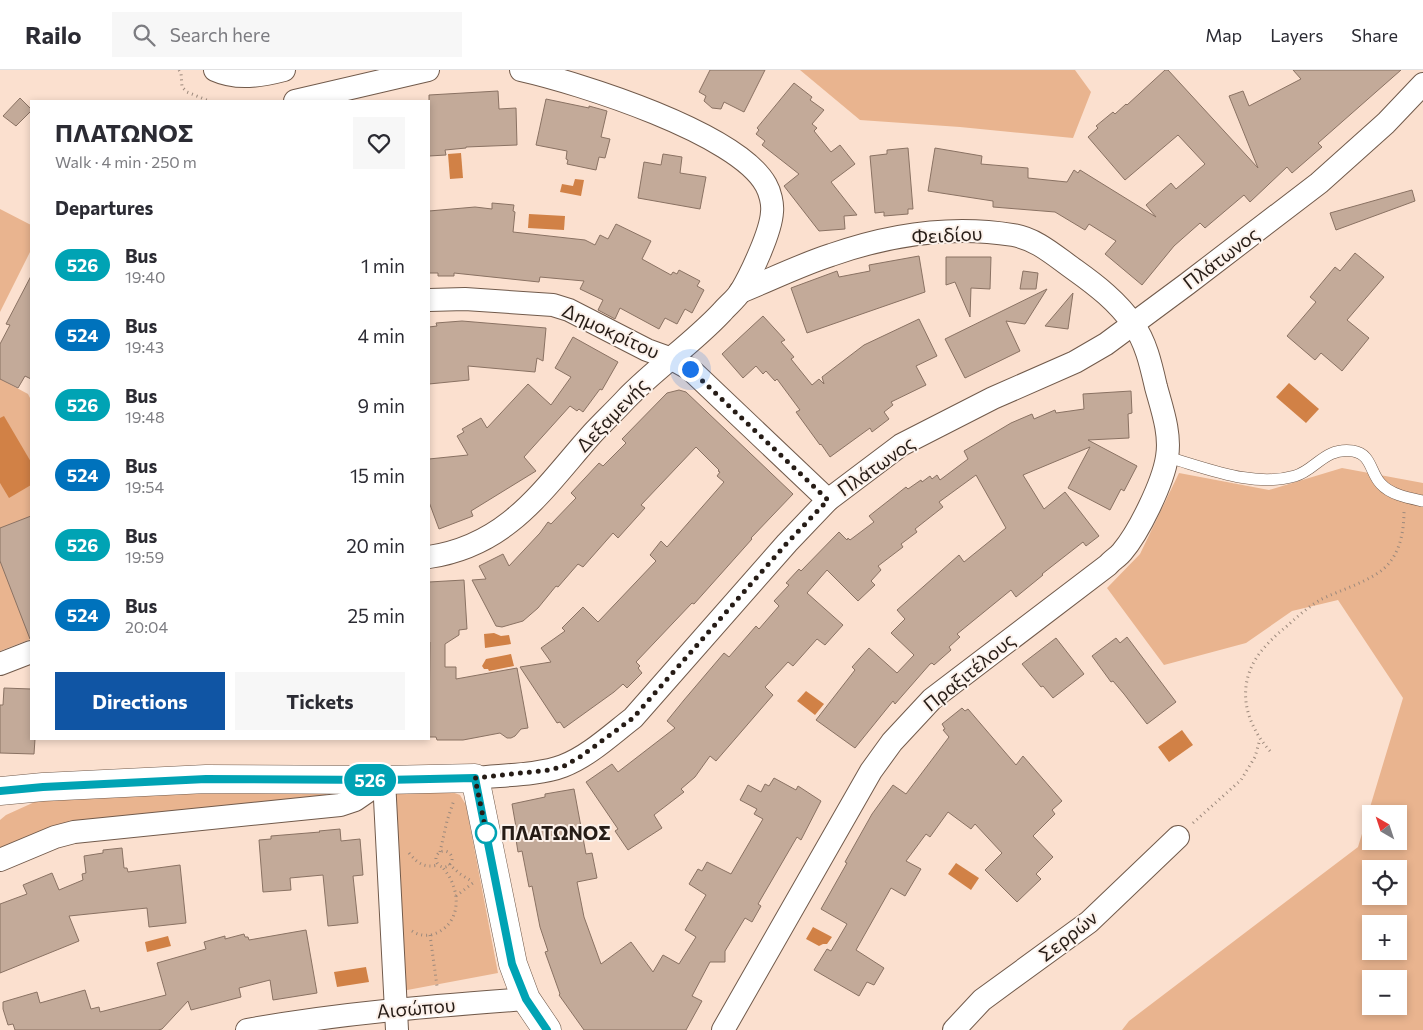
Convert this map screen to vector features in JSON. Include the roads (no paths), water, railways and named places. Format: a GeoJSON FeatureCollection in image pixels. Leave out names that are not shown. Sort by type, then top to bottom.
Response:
{"type":"FeatureCollection","features":[{"type":"Feature","properties":{"kind":"street"},"geometry":{"type":"LineString","coordinates":[[215,70],[240,76],[262,76],[284,70]]}},
{"type":"Feature","properties":{"kind":"street"},"geometry":{"type":"LineString","coordinates":[[299,100],[428,70]]}},
{"type":"Feature","properties":{"kind":"street","name":"Δεξαμενής"},"geometry":{"type":"LineString","coordinates":[[430,557],[444,555],[464,548],[511,522],[536,500],[593,433],[646,379],[702,333],[740,292],[770,227],[772,211],[767,186],[760,176],[740,157],[721,144],[677,123],[589,89],[521,70]]}},
{"type":"Feature","properties":{"kind":"street","name":"Πλάτωνος"},"geometry":{"type":"LineString","coordinates":[[0,791],[206,779],[384,780],[471,778],[549,770],[564,766],[580,757],[633,718],[787,543],[828,500],[901,445],[993,398],[1075,362],[1106,344],[1319,183],[1386,123],[1423,84]]}},
{"type":"Feature","properties":{"kind":"street","name":"Φειδίου"},"geometry":{"type":"LineString","coordinates":[[740,292],[830,255],[881,241],[960,231],[1013,235],[1030,240],[1084,277],[1112,300],[1133,324]]}},
{"type":"Feature","properties":{"kind":"street","name":"Δημοκρίτου"},"geometry":{"type":"LineString","coordinates":[[430,300],[465,299],[553,305],[569,310],[646,350],[672,359],[690,369],[828,500]]}},
{"type":"Feature","properties":{"kind":"street","name":"Πραξιτέλους"},"geometry":{"type":"LineString","coordinates":[[723,1030],[866,780],[892,742],[915,716],[946,687],[1122,552],[1152,502],[1168,457],[1167,437],[1148,354],[1133,324]]}},
{"type":"Feature","properties":{"kind":"street"},"geometry":{"type":"LineString","coordinates":[[0,664],[30,652]]}},
{"type":"Feature","properties":{"kind":"street"},"geometry":{"type":"LineString","coordinates":[[471,778],[512,964],[526,999],[547,1030]]}},
{"type":"Feature","properties":{"kind":"street"},"geometry":{"type":"LineString","coordinates":[[384,780],[396,1020]]}},
{"type":"Feature","properties":{"kind":"street"},"geometry":{"type":"LineString","coordinates":[[0,860],[55,837],[74,832],[340,805],[355,800],[384,780]]}},
{"type":"Feature","properties":{"kind":"street"},"geometry":{"type":"LineString","coordinates":[[0,808],[43,787]]}},
{"type":"Feature","properties":{"kind":"street","name":"Σερρών"},"geometry":{"type":"LineString","coordinates":[[954,1030],[982,1000],[1089,922],[1178,837]]}},
{"type":"Feature","properties":{"kind":"street","name":"Αισώπου"},"geometry":{"type":"LineString","coordinates":[[247,1030],[288,1023],[396,1020],[440,1006],[526,999]]}},
{"type":"Feature","properties":{"kind":"lane"},"geometry":{"type":"LineString","coordinates":[[1168,457],[1226,474],[1253,479],[1279,480],[1297,476],[1328,454],[1350,451],[1360,453],[1368,459],[1380,484],[1393,493],[1423,502]]}},
{"type":"Feature","properties":{"kind":"place","name":"ΠΛΑΤΩΝΟΣ"},"geometry":{"type":"Point","coordinates":[486,833]}}]}
